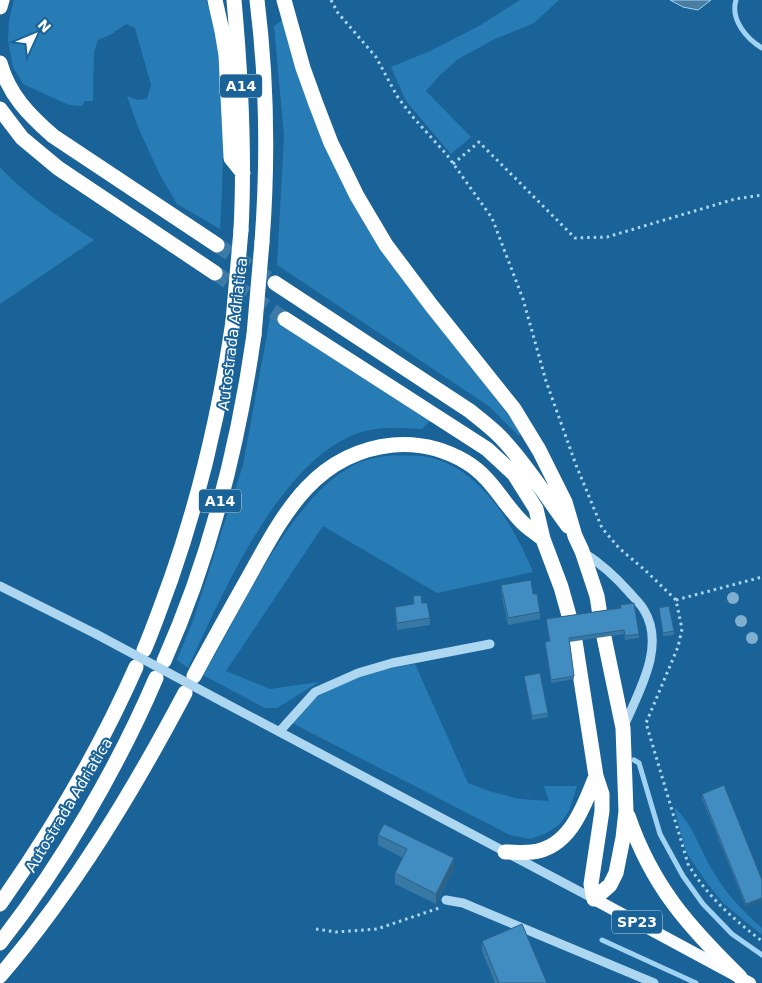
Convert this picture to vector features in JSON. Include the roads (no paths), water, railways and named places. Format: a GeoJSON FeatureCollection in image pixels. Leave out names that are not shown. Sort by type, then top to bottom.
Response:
{"type":"FeatureCollection","features":[{"type":"Feature","properties":{"kind":"highway"},"geometry":{"type":"LineString","coordinates":[[0,7],[2,0]]}},
{"type":"Feature","properties":{"kind":"highway"},"geometry":{"type":"LineString","coordinates":[[215,0],[226,55],[231,158],[243,173]]}},
{"type":"Feature","properties":{"kind":"highway","name":"Autostrada Adriatica"},"geometry":{"type":"LineString","coordinates":[[144,650],[194,511],[218,407],[233,322],[241,230],[243,173],[241,86],[234,0]]}},
{"type":"Feature","properties":{"kind":"highway","name":"Autostrada Adriatica"},"geometry":{"type":"LineString","coordinates":[[164,661],[197,574],[222,493],[240,417],[254,335],[266,192],[266,124],[257,0]]}},
{"type":"Feature","properties":{"kind":"highway"},"geometry":{"type":"LineString","coordinates":[[284,0],[303,68],[316,104],[357,196],[386,245],[514,409],[529,432],[565,502],[597,596],[600,615]]}},
{"type":"Feature","properties":{"kind":"highway"},"geometry":{"type":"LineString","coordinates":[[0,63],[12,93],[29,115],[53,136],[217,245]]}},
{"type":"Feature","properties":{"kind":"highway"},"geometry":{"type":"LineString","coordinates":[[0,109],[22,138],[36,152],[215,273]]}},
{"type":"Feature","properties":{"kind":"highway"},"geometry":{"type":"LineString","coordinates":[[275,283],[470,411],[486,424],[504,441],[524,465],[575,536]]}},
{"type":"Feature","properties":{"kind":"highway"},"geometry":{"type":"LineString","coordinates":[[285,319],[458,430],[500,460],[514,474],[536,509],[543,539],[561,587],[570,619]]}},
{"type":"Feature","properties":{"kind":"highway"},"geometry":{"type":"LineString","coordinates":[[194,676],[256,564],[290,508],[319,476],[347,457],[362,451],[380,447],[413,445],[449,453],[467,462],[485,477],[499,492],[520,521],[543,539]]}},
{"type":"Feature","properties":{"kind":"highway"},"geometry":{"type":"LineString","coordinates":[[575,641],[596,776],[602,794],[602,812],[591,884],[594,899],[610,885],[616,873],[626,811],[623,728],[604,637]]}},
{"type":"Feature","properties":{"kind":"highway","name":"Autostrada Adriatica"},"geometry":{"type":"LineString","coordinates":[[0,904],[49,833],[88,766],[136,668]]}},
{"type":"Feature","properties":{"kind":"highway","name":"Autostrada Adriatica"},"geometry":{"type":"LineString","coordinates":[[0,943],[51,871],[92,807],[123,750],[156,678]]}},
{"type":"Feature","properties":{"kind":"highway"},"geometry":{"type":"LineString","coordinates":[[0,976],[30,941],[117,814],[185,693]]}},
{"type":"Feature","properties":{"kind":"highway"},"geometry":{"type":"LineString","coordinates":[[505,852],[533,852],[545,848],[564,836],[572,827],[582,809],[596,776]]}},
{"type":"Feature","properties":{"kind":"highway"},"geometry":{"type":"LineString","coordinates":[[626,811],[636,841],[652,873],[679,913],[704,942],[745,980]]}},
{"type":"Feature","properties":{"kind":"main road","name":"SP23"},"geometry":{"type":"LineString","coordinates":[[594,899],[745,980]]}},
{"type":"Feature","properties":{"kind":"street"},"geometry":{"type":"LineString","coordinates":[[582,551],[598,561],[620,582],[643,609],[649,621],[652,649],[649,664],[623,728]]}},
{"type":"Feature","properties":{"kind":"street","name":"SP23"},"geometry":{"type":"LineString","coordinates":[[0,586],[96,634],[594,899]]}},
{"type":"Feature","properties":{"kind":"street"},"geometry":{"type":"LineString","coordinates":[[279,732],[315,692],[358,673],[490,644]]}},
{"type":"Feature","properties":{"kind":"street"},"geometry":{"type":"LineString","coordinates":[[446,900],[463,904],[654,983]]}},
{"type":"Feature","properties":{"kind":"waterway"},"geometry":{"type":"LineString","coordinates":[[736,0],[735,15],[741,28],[751,40],[762,48]]}},
{"type":"Feature","properties":{"kind":"waterway"},"geometry":{"type":"LineString","coordinates":[[634,760],[639,763],[660,834],[683,876],[703,904],[732,934],[762,955]]}},
{"type":"Feature","properties":{"kind":"waterway"},"geometry":{"type":"LineString","coordinates":[[602,940],[696,983]]}},
{"type":"Feature","properties":{"kind":"tunnel"},"geometry":{"type":"LineString","coordinates":[[217,245],[275,283]]}},
{"type":"Feature","properties":{"kind":"tunnel"},"geometry":{"type":"LineString","coordinates":[[215,273],[285,319]]}}]}
